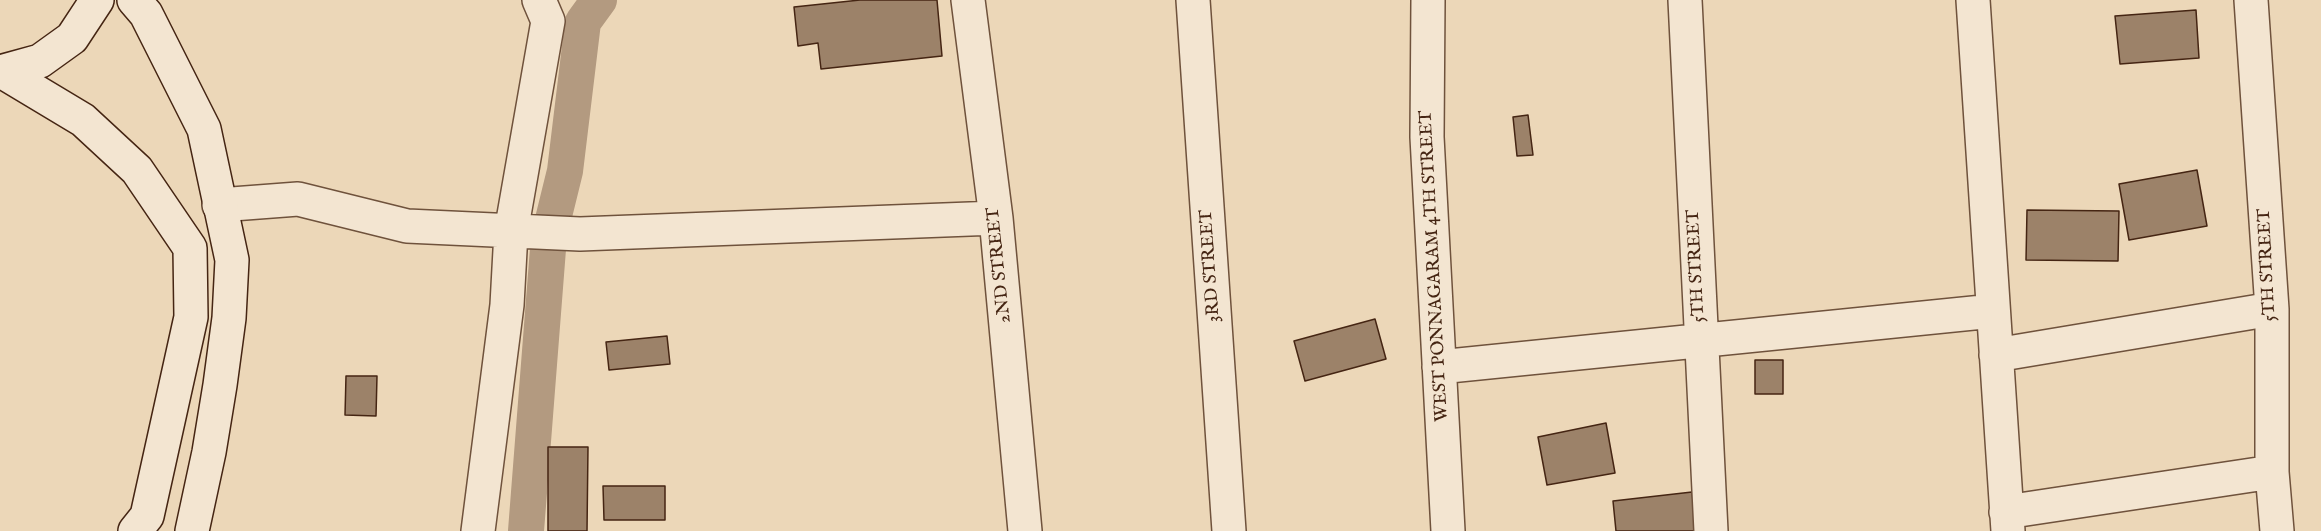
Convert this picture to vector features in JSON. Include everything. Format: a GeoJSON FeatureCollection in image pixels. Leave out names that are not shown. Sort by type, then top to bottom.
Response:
{"type":"FeatureCollection","features":[{"type":"Feature","properties":{"kind":"street"},"geometry":{"type":"LineString","coordinates":[[1,72],[40,61],[72,38],[97,0]]}},
{"type":"Feature","properties":{"kind":"street"},"geometry":{"type":"LineString","coordinates":[[134,0],[146,14],[204,129],[232,260],[229,318],[209,452],[192,531]]}},
{"type":"Feature","properties":{"kind":"street"},"geometry":{"type":"LineString","coordinates":[[478,531],[507,305],[520,232],[548,21],[539,0]]}},
{"type":"Feature","properties":{"kind":"street","name":"2ND STREET"},"geometry":{"type":"LineString","coordinates":[[968,0],[996,218],[1024,531]]}},
{"type":"Feature","properties":{"kind":"street","name":"3RD STREET"},"geometry":{"type":"LineString","coordinates":[[1193,0],[1229,531]]}},
{"type":"Feature","properties":{"kind":"street","name":"WEST PONNAGARAM 4TH STREET"},"geometry":{"type":"LineString","coordinates":[[1428,0],[1427,137],[1448,531]]}},
{"type":"Feature","properties":{"kind":"street","name":"5TH STREET"},"geometry":{"type":"LineString","coordinates":[[1685,0],[1711,531]]}},
{"type":"Feature","properties":{"kind":"street"},"geometry":{"type":"LineString","coordinates":[[1973,0],[2007,522],[2272,472]]}},
{"type":"Feature","properties":{"kind":"street","name":"5TH STREET"},"geometry":{"type":"LineString","coordinates":[[2251,0],[2272,309],[2272,472],[2277,531]]}},
{"type":"Feature","properties":{"kind":"street"},"geometry":{"type":"LineString","coordinates":[[1,72],[83,120],[137,170],[190,248],[191,317],[142,526]]}},
{"type":"Feature","properties":{"kind":"street"},"geometry":{"type":"LineString","coordinates":[[219,205],[298,199],[407,226],[580,234],[996,218]]}},
{"type":"Feature","properties":{"kind":"street"},"geometry":{"type":"LineString","coordinates":[[1996,355],[2272,309]]}},
{"type":"Feature","properties":{"kind":"street"},"geometry":{"type":"LineString","coordinates":[[1439,367],[1993,311]]}},
{"type":"Feature","properties":{"kind":"building"},"geometry":{"type":"Polygon","coordinates":[[[860,0],[937,0],[942,56],[821,69],[818,43],[798,46],[794,7],[860,0]]]}},
{"type":"Feature","properties":{"kind":"building"},"geometry":{"type":"Polygon","coordinates":[[[2196,10],[2199,58],[2120,64],[2115,16],[2196,10]]]}},
{"type":"Feature","properties":{"kind":"building"},"geometry":{"type":"Polygon","coordinates":[[[1528,115],[1533,155],[1517,156],[1513,117],[1528,115]]]}},
{"type":"Feature","properties":{"kind":"building"},"geometry":{"type":"Polygon","coordinates":[[[2197,170],[2207,226],[2129,240],[2119,184],[2197,170]]]}},
{"type":"Feature","properties":{"kind":"building"},"geometry":{"type":"Polygon","coordinates":[[[2027,210],[2119,211],[2118,261],[2026,260],[2027,210]]]}},
{"type":"Feature","properties":{"kind":"building"},"geometry":{"type":"Polygon","coordinates":[[[1375,319],[1386,359],[1305,381],[1294,341],[1375,319]]]}},
{"type":"Feature","properties":{"kind":"building"},"geometry":{"type":"Polygon","coordinates":[[[667,336],[670,364],[609,370],[606,342],[667,336]]]}},
{"type":"Feature","properties":{"kind":"building"},"geometry":{"type":"Polygon","coordinates":[[[1755,360],[1783,360],[1783,394],[1755,394],[1755,360]]]}},
{"type":"Feature","properties":{"kind":"building"},"geometry":{"type":"Polygon","coordinates":[[[346,376],[377,376],[376,416],[345,415],[346,376]]]}},
{"type":"Feature","properties":{"kind":"building"},"geometry":{"type":"Polygon","coordinates":[[[1606,423],[1615,473],[1547,485],[1538,437],[1606,423]]]}},
{"type":"Feature","properties":{"kind":"building"},"geometry":{"type":"Polygon","coordinates":[[[548,447],[588,447],[587,531],[548,531],[548,447]]]}},
{"type":"Feature","properties":{"kind":"building"},"geometry":{"type":"Polygon","coordinates":[[[603,486],[665,486],[665,520],[604,520],[603,486]]]}},
{"type":"Feature","properties":{"kind":"building"},"geometry":{"type":"Polygon","coordinates":[[[1692,492],[1696,531],[1616,531],[1613,501],[1692,492]]]}},
{"type":"Feature","properties":{"kind":"waterway"},"geometry":{"type":"LineString","coordinates":[[526,531],[549,236],[565,171],[583,22],[599,0]]}}]}
